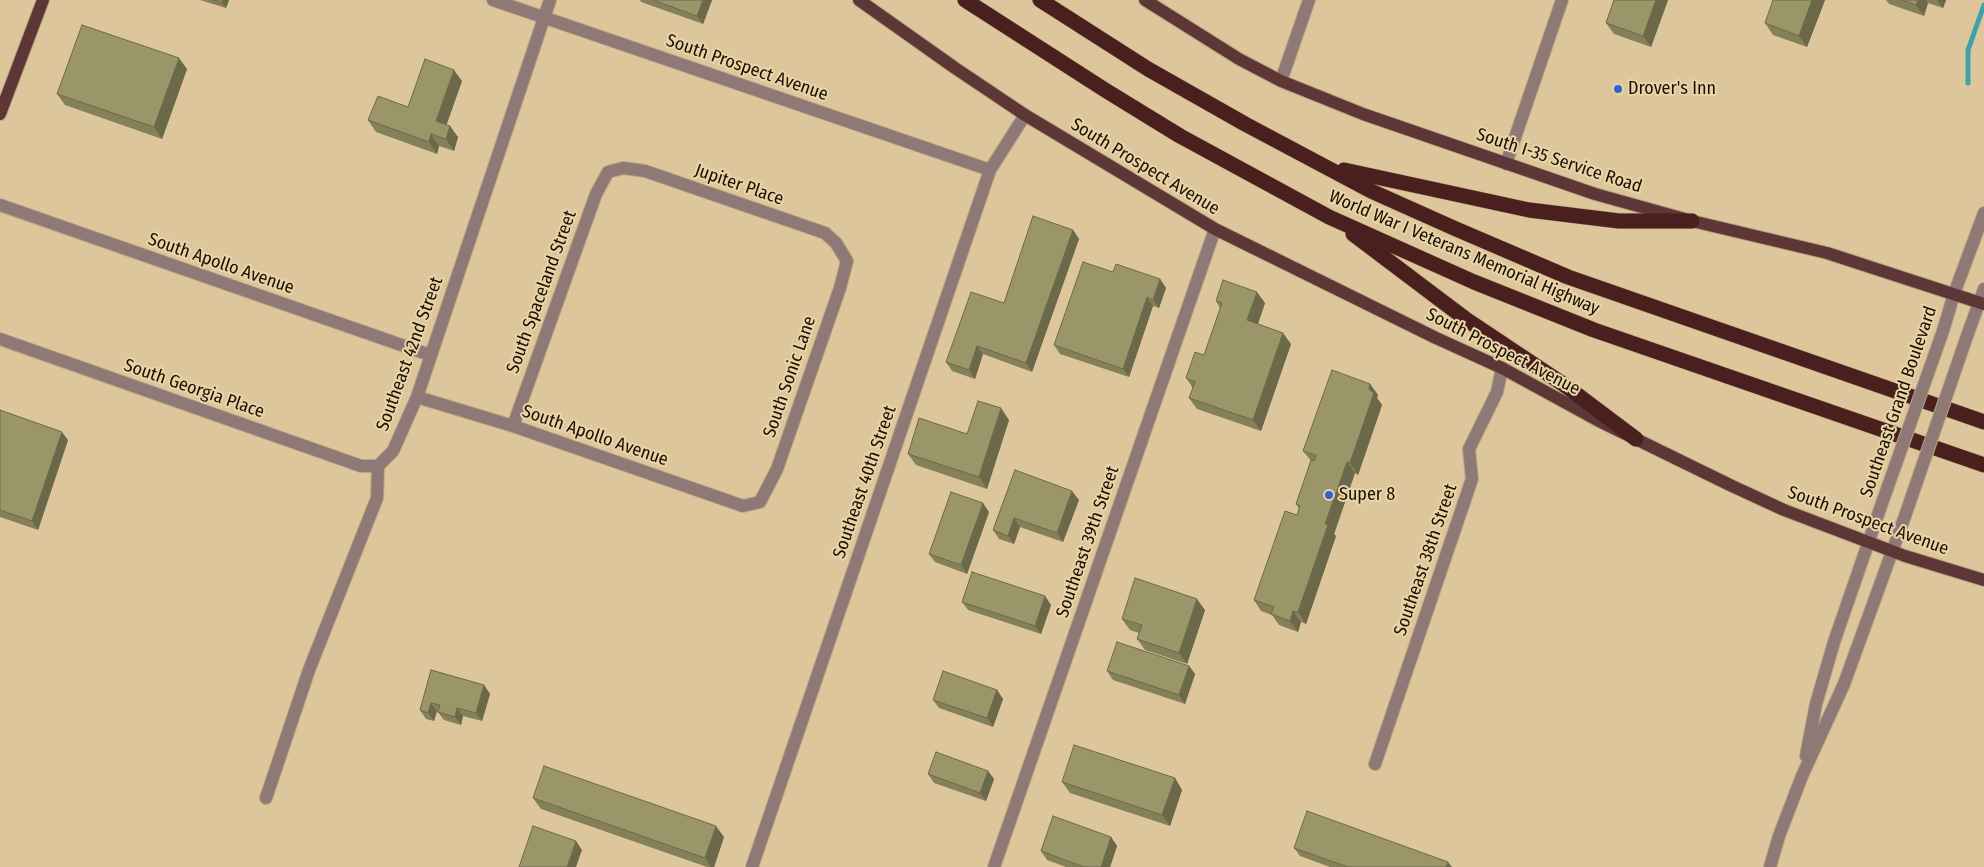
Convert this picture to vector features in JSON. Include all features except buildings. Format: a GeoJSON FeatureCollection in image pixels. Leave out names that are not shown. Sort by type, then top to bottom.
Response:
{"type":"FeatureCollection","features":[{"type":"Feature","properties":{"kind":"highway","name":"World War I Veterans Memorial Highway"},"geometry":{"type":"LineString","coordinates":[[1040,0],[1148,69],[1245,124],[1371,191],[1568,277],[1984,422]]}},
{"type":"Feature","properties":{"kind":"highway","name":"World War I Veterans Memorial Highway"},"geometry":{"type":"LineString","coordinates":[[966,1],[1180,136],[1329,217],[1474,282],[1594,330],[1984,465]]}},
{"type":"Feature","properties":{"kind":"highway"},"geometry":{"type":"LineString","coordinates":[[1323,165],[1528,210],[1619,221],[1692,221]]}},
{"type":"Feature","properties":{"kind":"highway"},"geometry":{"type":"LineString","coordinates":[[1329,217],[1467,320],[1563,384],[1636,439]]}},
{"type":"Feature","properties":{"kind":"main road"},"geometry":{"type":"LineString","coordinates":[[0,114],[35,0]]}},
{"type":"Feature","properties":{"kind":"main road"},"geometry":{"type":"LineString","coordinates":[[12,78],[43,0]]}},
{"type":"Feature","properties":{"kind":"main road"},"geometry":{"type":"LineString","coordinates":[[859,0],[1025,115]]}},
{"type":"Feature","properties":{"kind":"main road","name":"South I-35 Service Road"},"geometry":{"type":"LineString","coordinates":[[1145,0],[1239,58],[1281,81],[1363,114],[1595,194],[1692,221],[1827,253],[1982,303]]}},
{"type":"Feature","properties":{"kind":"main road","name":"South Prospect Avenue"},"geometry":{"type":"LineString","coordinates":[[1025,115],[1215,229],[1436,338],[1502,368],[1636,439],[1784,510],[1893,552],[1984,580]]}},
{"type":"Feature","properties":{"kind":"street","name":"South Prospect Avenue"},"geometry":{"type":"LineString","coordinates":[[493,0],[990,170]]}},
{"type":"Feature","properties":{"kind":"street","name":"Southeast 42nd Street"},"geometry":{"type":"LineString","coordinates":[[378,466],[393,451],[417,397],[550,0]]}},
{"type":"Feature","properties":{"kind":"street"},"geometry":{"type":"LineString","coordinates":[[1281,81],[1309,0]]}},
{"type":"Feature","properties":{"kind":"street"},"geometry":{"type":"LineString","coordinates":[[1506,164],[1562,0]]}},
{"type":"Feature","properties":{"kind":"street","name":"Southeast 40th Street"},"geometry":{"type":"LineString","coordinates":[[752,867],[990,170],[1025,115]]}},
{"type":"Feature","properties":{"kind":"street","name":"Jupiter Place"},"geometry":{"type":"LineString","coordinates":[[608,172],[623,168],[645,171],[824,233],[836,243],[847,260]]}},
{"type":"Feature","properties":{"kind":"street","name":"South Spaceland Street"},"geometry":{"type":"LineString","coordinates":[[513,426],[596,194],[608,172]]}},
{"type":"Feature","properties":{"kind":"street","name":"South Apollo Avenue"},"geometry":{"type":"LineString","coordinates":[[0,205],[430,355]]}},
{"type":"Feature","properties":{"kind":"street","name":"Southeast Grand Boulevard"},"geometry":{"type":"LineString","coordinates":[[1802,776],[1816,704],[1834,642],[1943,331],[1954,294],[1984,213]]}},
{"type":"Feature","properties":{"kind":"street","name":"Southeast 39th Street"},"geometry":{"type":"LineString","coordinates":[[994,867],[1215,229]]}},
{"type":"Feature","properties":{"kind":"street","name":"South Sonic Lane"},"geometry":{"type":"LineString","coordinates":[[760,502],[778,468],[840,288],[847,260]]}},
{"type":"Feature","properties":{"kind":"street","name":"Southeast Grand Boulevard"},"geometry":{"type":"LineString","coordinates":[[1770,867],[1802,776],[1844,684],[1893,552],[1966,339],[1982,303],[1984,289]]}},
{"type":"Feature","properties":{"kind":"street","name":"South Georgia Place"},"geometry":{"type":"LineString","coordinates":[[0,339],[360,466],[378,466]]}},
{"type":"Feature","properties":{"kind":"street","name":"Southeast 38th Street"},"geometry":{"type":"LineString","coordinates":[[1375,764],[1472,479],[1469,449],[1497,392],[1502,368]]}},
{"type":"Feature","properties":{"kind":"street","name":"South Apollo Avenue"},"geometry":{"type":"LineString","coordinates":[[417,397],[513,426],[743,506],[760,502]]}},
{"type":"Feature","properties":{"kind":"street"},"geometry":{"type":"LineString","coordinates":[[266,798],[309,670],[377,498],[378,466]]}},
{"type":"Feature","properties":{"kind":"waterway"},"geometry":{"type":"LineString","coordinates":[[1968,83],[1968,50],[1984,5]]}},
{"type":"Feature","properties":{"kind":"place","name":"Drover's Inn"},"geometry":{"type":"Point","coordinates":[1618,89]}},
{"type":"Feature","properties":{"kind":"place","name":"Super 8"},"geometry":{"type":"Point","coordinates":[1329,495]}}]}
